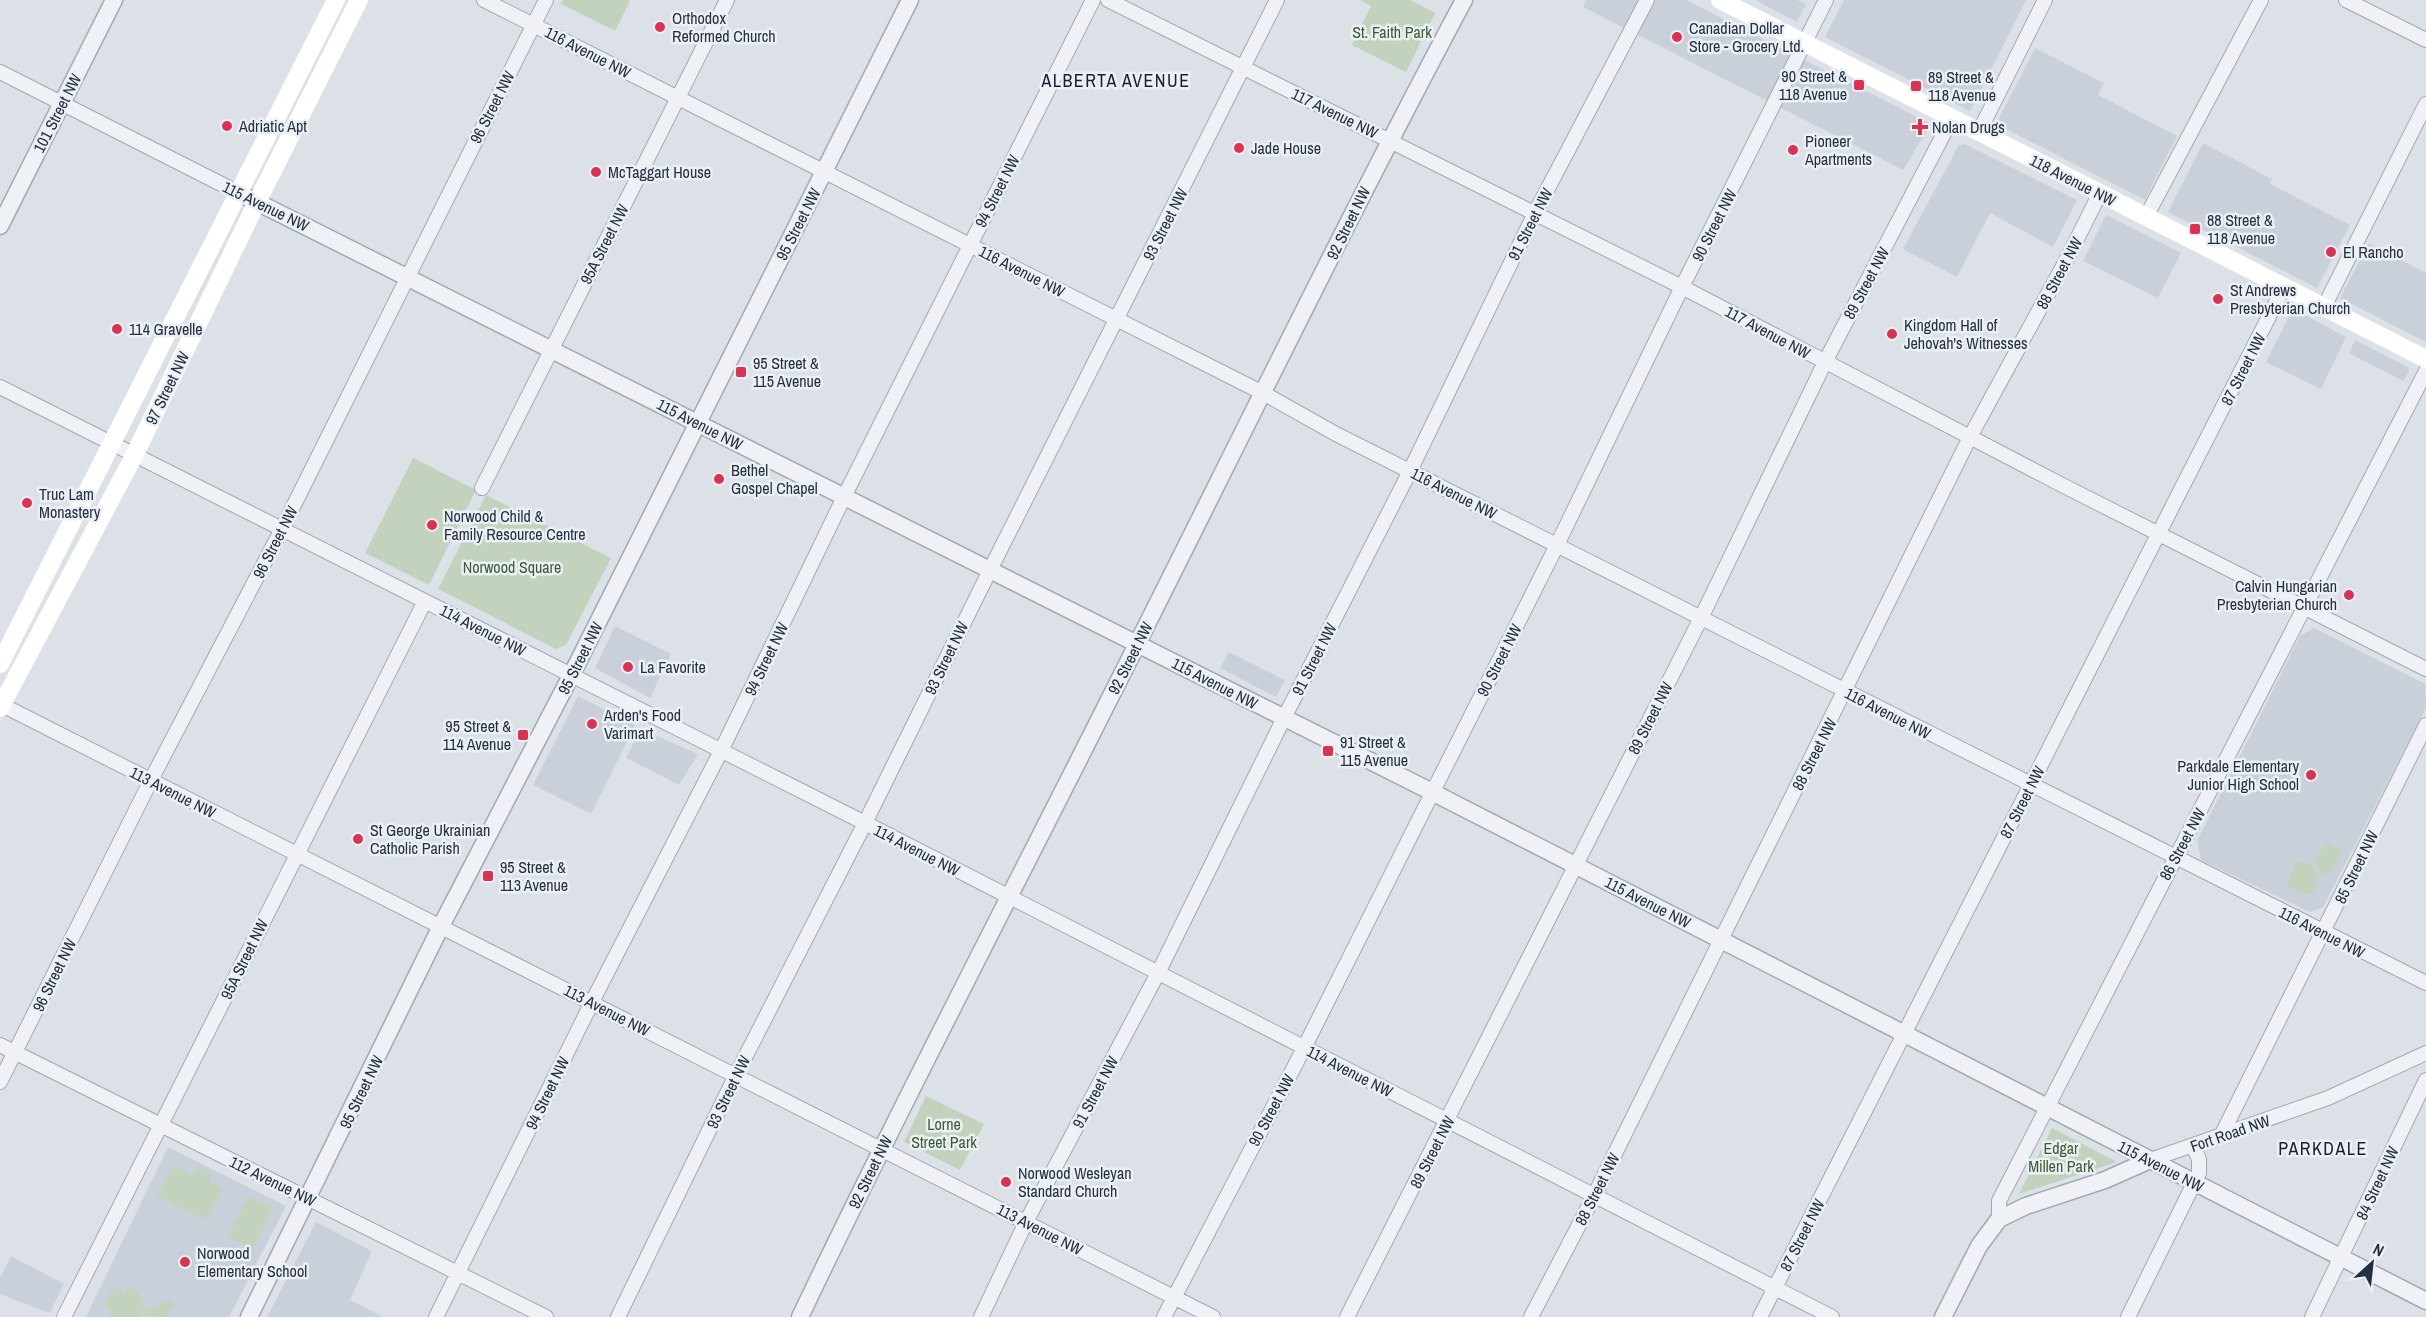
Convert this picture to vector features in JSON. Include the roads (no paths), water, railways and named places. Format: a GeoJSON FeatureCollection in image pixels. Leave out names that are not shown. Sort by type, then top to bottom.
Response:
{"type":"FeatureCollection","features":[{"type":"Feature","properties":{"kind":"main road","name":"97 Street NW"},"geometry":{"type":"LineString","coordinates":[[0,664],[336,0]]}},
{"type":"Feature","properties":{"kind":"main road","name":"97 Street NW"},"geometry":{"type":"LineString","coordinates":[[1,706],[135,454],[257,202],[359,0]]}},
{"type":"Feature","properties":{"kind":"main road","name":"118 Avenue NW"},"geometry":{"type":"LineString","coordinates":[[1720,0],[2426,360]]}},
{"type":"Feature","properties":{"kind":"street","name":"101 Street NW"},"geometry":{"type":"LineString","coordinates":[[0,226],[114,0]]}},
{"type":"Feature","properties":{"kind":"street","name":"116 Avenue NW"},"geometry":{"type":"LineString","coordinates":[[484,0],[1263,393],[1336,434],[2426,983]]}},
{"type":"Feature","properties":{"kind":"street","name":"96 Street NW"},"geometry":{"type":"LineString","coordinates":[[0,1082],[151,780],[282,528],[546,0]]}},
{"type":"Feature","properties":{"kind":"street","name":"95A Street NW"},"geometry":{"type":"LineString","coordinates":[[482,488],[727,0]]}},
{"type":"Feature","properties":{"kind":"street","name":"95 Street NW"},"geometry":{"type":"LineString","coordinates":[[249,1317],[441,926],[572,675],[910,0]]}},
{"type":"Feature","properties":{"kind":"street","name":"94 Street NW"},"geometry":{"type":"LineString","coordinates":[[436,1317],[592,1002],[722,751],[844,497],[1093,0]]}},
{"type":"Feature","properties":{"kind":"street","name":"117 Avenue NW"},"geometry":{"type":"LineString","coordinates":[[1108,0],[1682,287],[2303,608],[2426,669]]}},
{"type":"Feature","properties":{"kind":"street","name":"93 Street NW"},"geometry":{"type":"LineString","coordinates":[[618,1317],[736,1075],[1278,0]]}},
{"type":"Feature","properties":{"kind":"street","name":"92 Street NW"},"geometry":{"type":"LineString","coordinates":[[800,1317],[881,1148],[1010,897],[1389,140],[1464,0]]}},
{"type":"Feature","properties":{"kind":"street","name":"91 Street NW"},"geometry":{"type":"LineString","coordinates":[[981,1317],[1026,1222],[1158,973],[1410,471],[1535,213],[1647,0]]}},
{"type":"Feature","properties":{"kind":"street","name":"90 Street NW"},"geometry":{"type":"LineString","coordinates":[[1164,1317],[1304,1048],[1557,545],[1682,287],[1826,0]]}},
{"type":"Feature","properties":{"kind":"street"},"geometry":{"type":"LineString","coordinates":[[1979,132],[2045,0]]}},
{"type":"Feature","properties":{"kind":"street"},"geometry":{"type":"LineString","coordinates":[[2146,217],[2261,0]]}},
{"type":"Feature","properties":{"kind":"street"},"geometry":{"type":"LineString","coordinates":[[2346,0],[2426,40]]}},
{"type":"Feature","properties":{"kind":"street","name":"115 Avenue NW"},"geometry":{"type":"LineString","coordinates":[[0,72],[1575,864],[1904,1035],[2426,1301]]}},
{"type":"Feature","properties":{"kind":"street"},"geometry":{"type":"LineString","coordinates":[[2324,307],[2426,104]]}},
{"type":"Feature","properties":{"kind":"street","name":"89 Street NW"},"geometry":{"type":"LineString","coordinates":[[1347,1317],[1701,618],[1825,362],[1952,118]]}},
{"type":"Feature","properties":{"kind":"street","name":"88 Street NW"},"geometry":{"type":"LineString","coordinates":[[1531,1317],[1594,1196],[1846,691],[1970,437],[2068,257],[2100,193]]}},
{"type":"Feature","properties":{"kind":"street","name":"87 Street NW"},"geometry":{"type":"LineString","coordinates":[[1760,1317],[2284,287]]}},
{"type":"Feature","properties":{"kind":"street","name":"86 Street NW"},"geometry":{"type":"LineString","coordinates":[[1943,1317],[1979,1246],[1998,1220],[1999,1201],[2426,371]]}},
{"type":"Feature","properties":{"kind":"street","name":"114 Avenue NW"},"geometry":{"type":"LineString","coordinates":[[0,387],[865,823],[1832,1317]]}},
{"type":"Feature","properties":{"kind":"street","name":"95A Street NW"},"geometry":{"type":"LineString","coordinates":[[64,1317],[425,601]]}},
{"type":"Feature","properties":{"kind":"street","name":"113 Avenue NW"},"geometry":{"type":"LineString","coordinates":[[1,706],[1213,1317]]}},
{"type":"Feature","properties":{"kind":"street","name":"85 Street NW"},"geometry":{"type":"LineString","coordinates":[[2221,1136],[2426,725]]}},
{"type":"Feature","properties":{"kind":"street","name":"112 Avenue NW"},"geometry":{"type":"LineString","coordinates":[[0,1045],[546,1317]]}},
{"type":"Feature","properties":{"kind":"street","name":"Fort Road NW"},"geometry":{"type":"LineString","coordinates":[[1998,1220],[2026,1206],[2105,1180],[2151,1160],[2328,1098],[2426,1053]]}},
{"type":"Feature","properties":{"kind":"street","name":"84 Street NW"},"geometry":{"type":"LineString","coordinates":[[2312,1317],[2426,1080]]}},
{"type":"Feature","properties":{"kind":"street"},"geometry":{"type":"LineString","coordinates":[[2127,1317],[2199,1173],[2200,1166],[2193,1146]]}},
{"type":"Feature","properties":{"kind":"place","name":"Orthodox Reformed Church"},"geometry":{"type":"Point","coordinates":[660,27]}},
{"type":"Feature","properties":{"kind":"place","name":"Canadian Dollar Store - Grocery Ltd."},"geometry":{"type":"Point","coordinates":[1677,37]}},
{"type":"Feature","properties":{"kind":"place","name":"90 Street & 118 Avenue"},"geometry":{"type":"Point","coordinates":[1859,85]}},
{"type":"Feature","properties":{"kind":"place","name":"89 Street & 118 Avenue"},"geometry":{"type":"Point","coordinates":[1916,86]}},
{"type":"Feature","properties":{"kind":"place","name":"Adriatic Apt"},"geometry":{"type":"Point","coordinates":[227,126]}},
{"type":"Feature","properties":{"kind":"place","name":"Nolan Drugs"},"geometry":{"type":"Point","coordinates":[1920,127]}},
{"type":"Feature","properties":{"kind":"place","name":"Jade House"},"geometry":{"type":"Point","coordinates":[1239,148]}},
{"type":"Feature","properties":{"kind":"place","name":"Pioneer Apartments"},"geometry":{"type":"Point","coordinates":[1793,150]}},
{"type":"Feature","properties":{"kind":"place","name":"McTaggart House"},"geometry":{"type":"Point","coordinates":[596,172]}},
{"type":"Feature","properties":{"kind":"place","name":"88 Street & 118 Avenue"},"geometry":{"type":"Point","coordinates":[2195,229]}},
{"type":"Feature","properties":{"kind":"place","name":"El Rancho"},"geometry":{"type":"Point","coordinates":[2331,252]}},
{"type":"Feature","properties":{"kind":"place","name":"St Andrews Presbyterian Church"},"geometry":{"type":"Point","coordinates":[2218,299]}},
{"type":"Feature","properties":{"kind":"place","name":"114 Gravelle"},"geometry":{"type":"Point","coordinates":[117,329]}},
{"type":"Feature","properties":{"kind":"place","name":"Kingdom Hall of Jehovah's Witnesses"},"geometry":{"type":"Point","coordinates":[1892,334]}},
{"type":"Feature","properties":{"kind":"place","name":"95 Street & 115 Avenue"},"geometry":{"type":"Point","coordinates":[741,372]}},
{"type":"Feature","properties":{"kind":"place","name":"Bethel Gospel Chapel"},"geometry":{"type":"Point","coordinates":[719,479]}},
{"type":"Feature","properties":{"kind":"place","name":"Truc Lam Monastery"},"geometry":{"type":"Point","coordinates":[27,503]}},
{"type":"Feature","properties":{"kind":"place","name":"Norwood Child & Family Resource Centre"},"geometry":{"type":"Point","coordinates":[432,525]}},
{"type":"Feature","properties":{"kind":"place","name":"Calvin Hungarian Presbyterian Church"},"geometry":{"type":"Point","coordinates":[2349,595]}},
{"type":"Feature","properties":{"kind":"place","name":"La Favorite"},"geometry":{"type":"Point","coordinates":[628,667]}},
{"type":"Feature","properties":{"kind":"place","name":"Arden's Food Varimart"},"geometry":{"type":"Point","coordinates":[592,724]}},
{"type":"Feature","properties":{"kind":"place","name":"95 Street & 114 Avenue"},"geometry":{"type":"Point","coordinates":[523,735]}},
{"type":"Feature","properties":{"kind":"place","name":"91 Street & 115 Avenue"},"geometry":{"type":"Point","coordinates":[1328,751]}},
{"type":"Feature","properties":{"kind":"place","name":"Parkdale Elementary Junior High School"},"geometry":{"type":"Point","coordinates":[2311,775]}},
{"type":"Feature","properties":{"kind":"place","name":"St George Ukrainian Catholic Parish"},"geometry":{"type":"Point","coordinates":[358,839]}},
{"type":"Feature","properties":{"kind":"place","name":"95 Street & 113 Avenue"},"geometry":{"type":"Point","coordinates":[488,876]}},
{"type":"Feature","properties":{"kind":"place","name":"Norwood Wesleyan Standard Church"},"geometry":{"type":"Point","coordinates":[1006,1182]}},
{"type":"Feature","properties":{"kind":"place","name":"Norwood Elementary School"},"geometry":{"type":"Point","coordinates":[185,1262]}},
{"type":"Feature","properties":{"kind":"district","name":"ALBERTA AVENUE"},"geometry":{"type":"Point","coordinates":[1116,81]}},
{"type":"Feature","properties":{"kind":"district","name":"PARKDALE"},"geometry":{"type":"Point","coordinates":[2323,1149]}},
{"type":"Feature","properties":{"kind":"park label","name":"St. Faith Park"},"geometry":{"type":"Point","coordinates":[1392,32]}},
{"type":"Feature","properties":{"kind":"park label","name":"Norwood Square"},"geometry":{"type":"Point","coordinates":[512,567]}},
{"type":"Feature","properties":{"kind":"park label","name":"Lorne Street Park"},"geometry":{"type":"Point","coordinates":[944,1133]}},
{"type":"Feature","properties":{"kind":"park label","name":"Edgar Millen Park"},"geometry":{"type":"Point","coordinates":[2061,1157]}}]}
